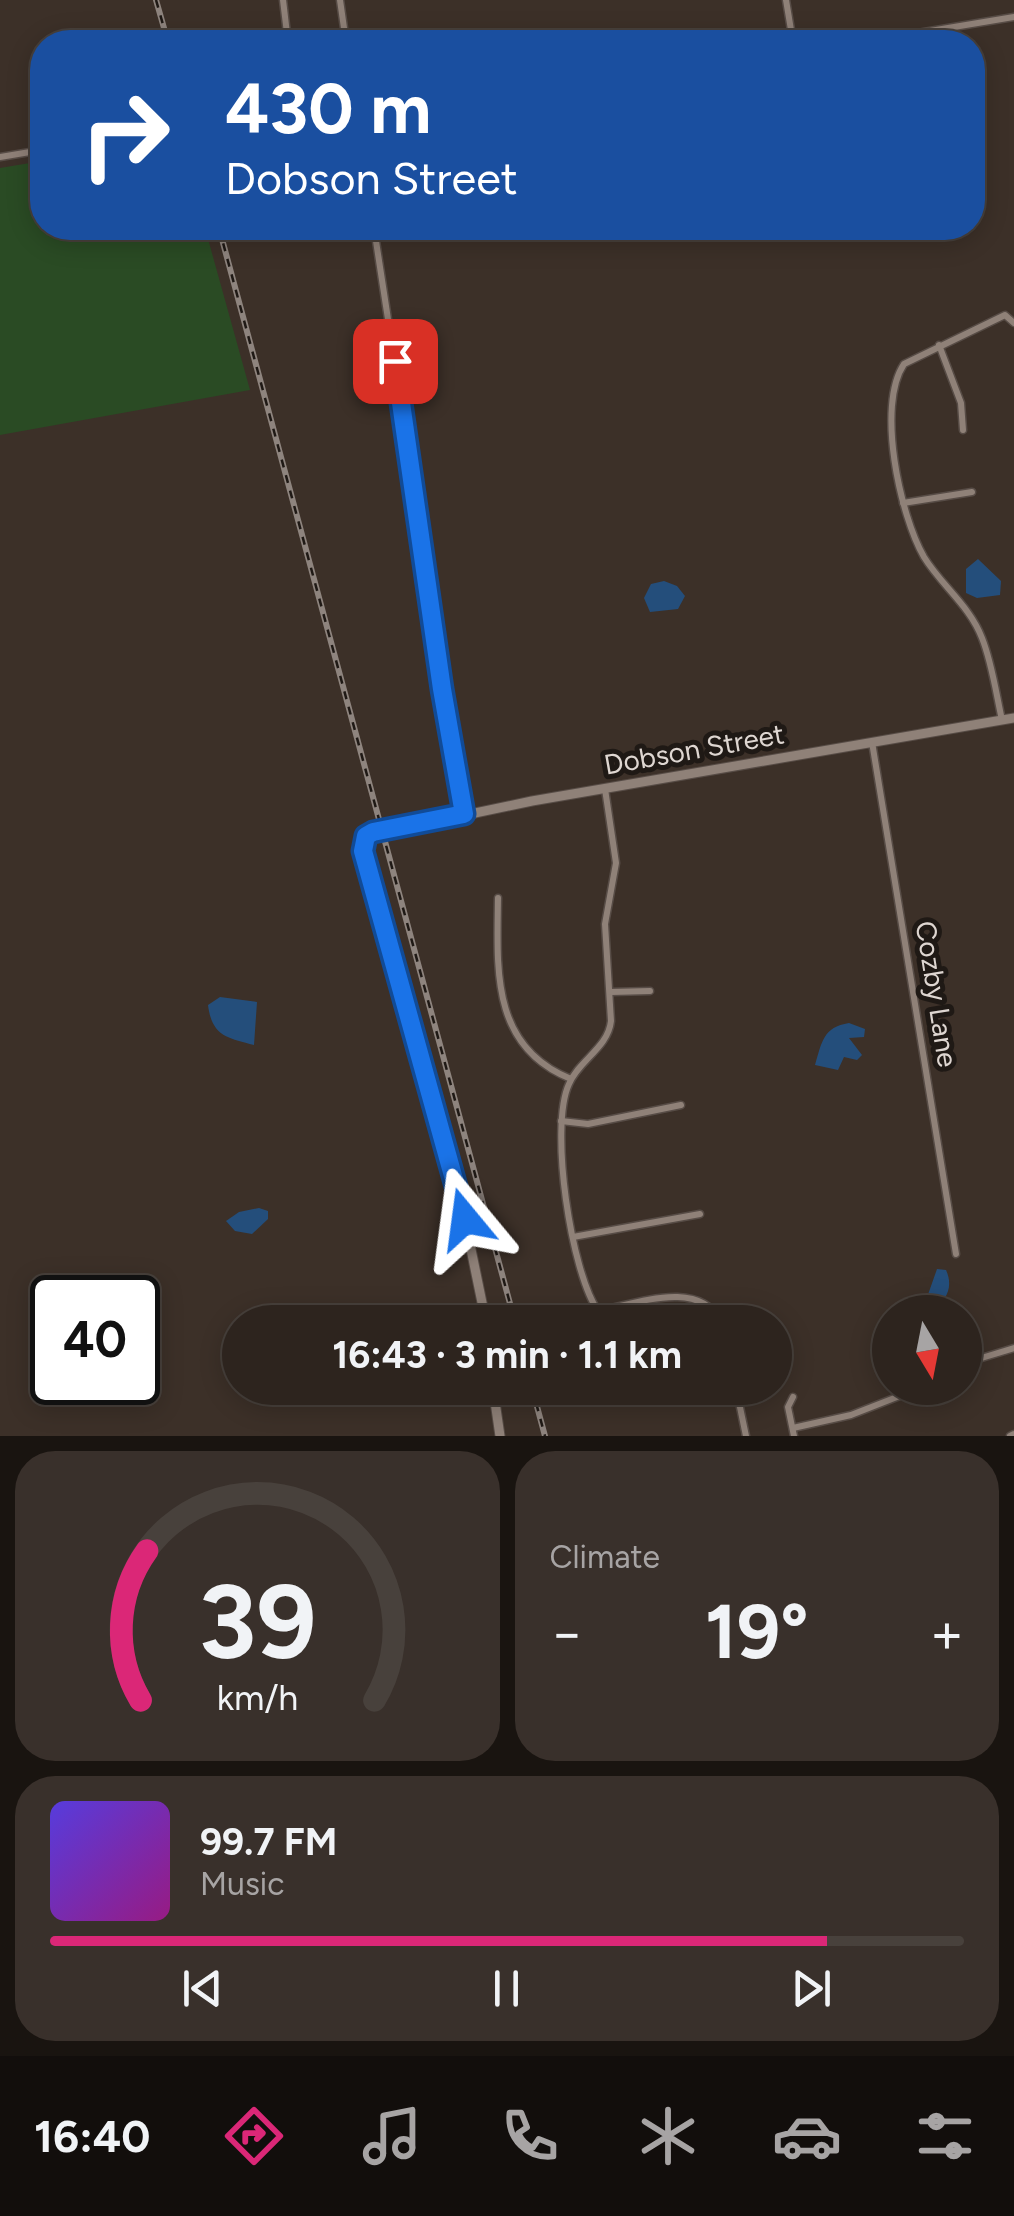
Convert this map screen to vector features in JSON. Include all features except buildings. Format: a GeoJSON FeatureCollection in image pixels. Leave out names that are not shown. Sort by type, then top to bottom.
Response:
{"type":"FeatureCollection","features":[{"type":"Feature","properties":{"kind":"street"},"geometry":{"type":"LineString","coordinates":[[283,0],[287,30]]}},
{"type":"Feature","properties":{"kind":"street"},"geometry":{"type":"LineString","coordinates":[[340,0],[344,30]]}},
{"type":"Feature","properties":{"kind":"street"},"geometry":{"type":"LineString","coordinates":[[786,0],[791,30]]}},
{"type":"Feature","properties":{"kind":"street"},"geometry":{"type":"LineString","coordinates":[[936,30],[1014,17]]}},
{"type":"Feature","properties":{"kind":"street"},"geometry":{"type":"LineString","coordinates":[[0,158],[30,152]]}},
{"type":"Feature","properties":{"kind":"street"},"geometry":{"type":"LineString","coordinates":[[376,240],[464,814]]}},
{"type":"Feature","properties":{"kind":"street"},"geometry":{"type":"LineString","coordinates":[[1002,720],[982,636],[926,561],[903,504],[893,421],[899,372],[904,364],[938,345],[1008,316],[1014,323]]}},
{"type":"Feature","properties":{"kind":"street"},"geometry":{"type":"LineString","coordinates":[[938,345],[961,403],[963,430]]}},
{"type":"Feature","properties":{"kind":"street"},"geometry":{"type":"LineString","coordinates":[[903,504],[972,492]]}},
{"type":"Feature","properties":{"kind":"street","name":"Dobson Street"},"geometry":{"type":"LineString","coordinates":[[482,1305],[466,1225],[363,851],[366,836],[605,788],[1014,718]]}},
{"type":"Feature","properties":{"kind":"street","name":"Cozby Lane"},"geometry":{"type":"LineString","coordinates":[[872,742],[956,1254]]}},
{"type":"Feature","properties":{"kind":"street"},"geometry":{"type":"LineString","coordinates":[[594,1305],[573,1236],[561,1121],[571,1078],[610,1034],[605,924],[616,863],[605,788]]}},
{"type":"Feature","properties":{"kind":"street"},"geometry":{"type":"LineString","coordinates":[[498,898],[498,984],[504,1006],[518,1037],[550,1070],[571,1078]]}},
{"type":"Feature","properties":{"kind":"street"},"geometry":{"type":"LineString","coordinates":[[611,992],[650,990]]}},
{"type":"Feature","properties":{"kind":"street"},"geometry":{"type":"LineString","coordinates":[[561,1121],[588,1124],[681,1105]]}},
{"type":"Feature","properties":{"kind":"street"},"geometry":{"type":"LineString","coordinates":[[573,1236],[700,1214]]}},
{"type":"Feature","properties":{"kind":"street"},"geometry":{"type":"LineString","coordinates":[[634,1305],[688,1296],[707,1305]]}},
{"type":"Feature","properties":{"kind":"street"},"geometry":{"type":"LineString","coordinates":[[982,1358],[1014,1348]]}},
{"type":"Feature","properties":{"kind":"street"},"geometry":{"type":"LineString","coordinates":[[793,1396],[788,1407],[794,1432],[877,1405]]}},
{"type":"Feature","properties":{"kind":"street"},"geometry":{"type":"LineString","coordinates":[[495,1405],[500,1436]]}},
{"type":"Feature","properties":{"kind":"street"},"geometry":{"type":"LineString","coordinates":[[740,1405],[746,1436]]}},
{"type":"Feature","properties":{"kind":"green space"},"geometry":{"type":"Polygon","coordinates":[[[30,163],[30,240],[208,240],[250,390],[0,435],[0,168],[30,163]]]}},
{"type":"Feature","properties":{"kind":"water"},"geometry":{"type":"Polygon","coordinates":[[[978,559],[1001,581],[1000,595],[977,598],[966,593],[966,569],[978,559]]]}},
{"type":"Feature","properties":{"kind":"water"},"geometry":{"type":"Polygon","coordinates":[[[664,581],[677,586],[685,596],[678,609],[650,612],[644,598],[651,584],[664,581]]]}},
{"type":"Feature","properties":{"kind":"water"},"geometry":{"type":"Polygon","coordinates":[[[220,997],[257,1002],[254,1045],[217,1029],[208,1005],[220,997]]]}},
{"type":"Feature","properties":{"kind":"water"},"geometry":{"type":"Polygon","coordinates":[[[849,1023],[865,1029],[864,1037],[849,1038],[862,1055],[857,1060],[844,1057],[838,1070],[815,1065],[829,1032],[849,1023]]]}},
{"type":"Feature","properties":{"kind":"water"},"geometry":{"type":"Polygon","coordinates":[[[259,1208],[268,1211],[268,1219],[252,1234],[235,1231],[226,1221],[239,1212],[259,1208]]]}},
{"type":"Feature","properties":{"kind":"water"},"geometry":{"type":"Polygon","coordinates":[[[937,1269],[946,1270],[946,1295],[928,1295],[937,1269]]]}},
{"type":"Feature","properties":{"kind":"railway"},"geometry":{"type":"LineString","coordinates":[[156,0],[165,30]]}},
{"type":"Feature","properties":{"kind":"railway"},"geometry":{"type":"LineString","coordinates":[[222,240],[510,1305]]}},
{"type":"Feature","properties":{"kind":"railway"},"geometry":{"type":"LineString","coordinates":[[537,1405],[545,1436]]}},
{"type":"Feature","properties":{"kind":"route"},"geometry":{"type":"LineString","coordinates":[[395,361],[446,722],[464,814],[373,832],[366,836],[363,851],[465,1219]]}}]}
